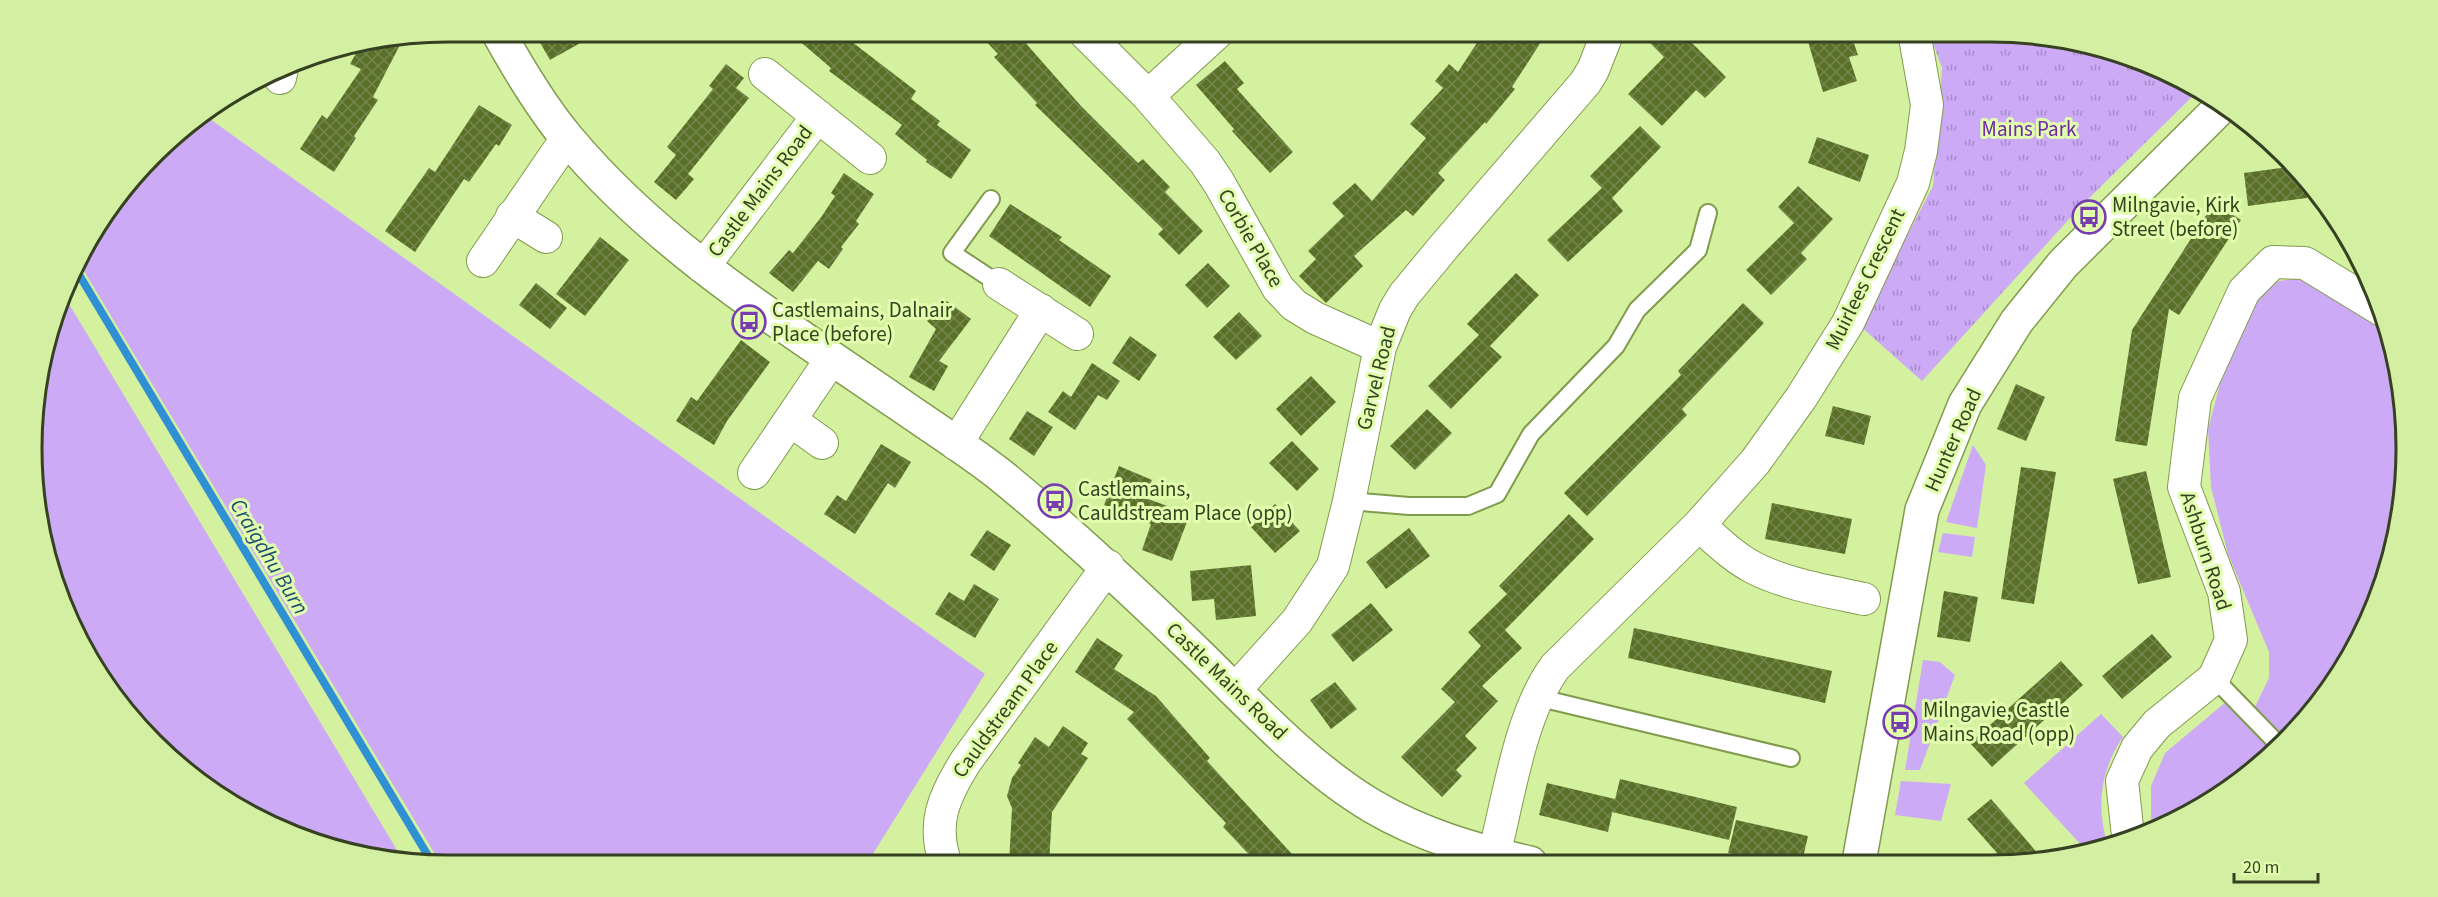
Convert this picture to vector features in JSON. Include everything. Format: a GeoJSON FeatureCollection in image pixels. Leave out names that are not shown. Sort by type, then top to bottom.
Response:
{"type":"FeatureCollection","features":[{"type":"Feature","properties":{"kind":"street","name":"Castle Mains Road"},"geometry":{"type":"LineString","coordinates":[[504,42],[567,138],[631,206],[702,267],[996,472],[1108,566],[1235,690],[1299,750],[1334,779],[1373,806],[1432,835],[1494,855]]}},
{"type":"Feature","properties":{"kind":"street","name":"Corbie Place"},"geometry":{"type":"LineString","coordinates":[[1094,42],[1148,96],[1205,162],[1278,288],[1294,305],[1315,318],[1380,346]]}},
{"type":"Feature","properties":{"kind":"street"},"geometry":{"type":"LineString","coordinates":[[1148,96],[1207,42]]}},
{"type":"Feature","properties":{"kind":"street","name":"Garvel Road"},"geometry":{"type":"LineString","coordinates":[[1235,690],[1297,621],[1333,566],[1349,501],[1380,346],[1388,324],[1404,296],[1585,83],[1604,42]]}},
{"type":"Feature","properties":{"kind":"street","name":"Muirlees Crescent"},"geometry":{"type":"LineString","coordinates":[[1494,855],[1525,731],[1536,697],[1555,667],[1700,525],[1755,462],[1801,398],[1842,332],[1913,183],[1921,151],[1927,105],[1916,42]]}},
{"type":"Feature","properties":{"kind":"street","name":"Castle Mains Road"},"geometry":{"type":"LineString","coordinates":[[765,74],[870,158]]}},
{"type":"Feature","properties":{"kind":"street","name":"Hunter Road"},"geometry":{"type":"LineString","coordinates":[[1860,855],[1922,510],[1965,404],[2017,321],[2063,264],[2216,112]]}},
{"type":"Feature","properties":{"kind":"street","name":"Castle Mains Road"},"geometry":{"type":"LineString","coordinates":[[702,267],[818,116]]}},
{"type":"Feature","properties":{"kind":"street"},"geometry":{"type":"LineString","coordinates":[[483,261],[567,138]]}},
{"type":"Feature","properties":{"kind":"street"},"geometry":{"type":"LineString","coordinates":[[512,216],[546,237]]}},
{"type":"Feature","properties":{"kind":"street","name":"Ashburn Road"},"geometry":{"type":"LineString","coordinates":[[2127,830],[2122,781],[2137,748],[2157,724],[2214,678],[2231,640],[2224,592],[2184,487],[2195,398],[2244,291],[2273,262],[2306,263],[2368,301]]}},
{"type":"Feature","properties":{"kind":"street"},"geometry":{"type":"LineString","coordinates":[[999,284],[1077,334]]}},
{"type":"Feature","properties":{"kind":"street"},"geometry":{"type":"LineString","coordinates":[[957,444],[1041,310]]}},
{"type":"Feature","properties":{"kind":"street"},"geometry":{"type":"LineString","coordinates":[[754,473],[832,358]]}},
{"type":"Feature","properties":{"kind":"street"},"geometry":{"type":"LineString","coordinates":[[790,420],[822,443]]}},
{"type":"Feature","properties":{"kind":"street"},"geometry":{"type":"LineString","coordinates":[[1700,525],[1728,550],[1752,567],[1778,579],[1864,599]]}},
{"type":"Feature","properties":{"kind":"street","name":"Cauldstream Place"},"geometry":{"type":"LineString","coordinates":[[943,855],[938,836],[941,813],[948,789],[1108,566]]}},
{"type":"Feature","properties":{"kind":"lane"},"geometry":{"type":"LineString","coordinates":[[991,199],[952,253],[999,284]]}},
{"type":"Feature","properties":{"kind":"lane"},"geometry":{"type":"LineString","coordinates":[[1349,501],[1409,506],[1468,506],[1497,494],[1532,434],[1616,346],[1637,310],[1698,250],[1708,213]]}},
{"type":"Feature","properties":{"kind":"lane"},"geometry":{"type":"LineString","coordinates":[[2214,678],[2273,739]]}},
{"type":"Feature","properties":{"kind":"lane"},"geometry":{"type":"LineString","coordinates":[[1536,697],[1791,758]]}},
{"type":"Feature","properties":{"kind":"green space","name":"Mains Park"},"geometry":{"type":"Polygon","coordinates":[[[1933,42],[2043,45],[2120,64],[2193,96],[2081,206],[1922,381],[1860,326],[1933,186],[1942,68],[1933,42]]]}},
{"type":"Feature","properties":{"kind":"green space"},"geometry":{"type":"Polygon","coordinates":[[[211,119],[985,674],[872,855],[435,855],[83,270],[96,245],[143,180],[180,143],[211,119]]]}},
{"type":"Feature","properties":{"kind":"green space"},"geometry":{"type":"Polygon","coordinates":[[[2294,279],[2307,281],[2375,321],[2393,395],[2396,448],[2393,502],[2388,528],[2365,604],[2342,652],[2312,696],[2276,737],[2252,713],[2269,678],[2269,652],[2228,554],[2211,487],[2208,429],[2226,362],[2263,290],[2279,281],[2294,279]]]}},
{"type":"Feature","properties":{"kind":"green space"},"geometry":{"type":"Polygon","coordinates":[[[69,304],[398,852],[343,841],[318,833],[245,801],[201,771],[161,736],[126,696],[96,652],[64,579],[45,502],[42,448],[45,395],[56,343],[69,304]]]}},
{"type":"Feature","properties":{"kind":"green space"},"geometry":{"type":"Polygon","coordinates":[[[1973,445],[1986,465],[1977,528],[1946,522],[1973,445]]]}},
{"type":"Feature","properties":{"kind":"green space"},"geometry":{"type":"Polygon","coordinates":[[[1943,533],[1975,537],[1972,557],[1938,552],[1943,533]]]}},
{"type":"Feature","properties":{"kind":"green space"},"geometry":{"type":"Polygon","coordinates":[[[1923,660],[1940,662],[1955,675],[1920,770],[1905,770],[1923,660]]]}},
{"type":"Feature","properties":{"kind":"green space"},"geometry":{"type":"Polygon","coordinates":[[[2227,701],[2268,744],[2237,771],[2193,801],[2151,821],[2151,786],[2165,753],[2227,701]]]}},
{"type":"Feature","properties":{"kind":"green space"},"geometry":{"type":"Polygon","coordinates":[[[2101,714],[2123,737],[2105,775],[2101,801],[2106,838],[2081,844],[2024,783],[2101,714]]]}},
{"type":"Feature","properties":{"kind":"green space"},"geometry":{"type":"Polygon","coordinates":[[[1901,781],[1951,784],[1941,821],[1895,815],[1901,781]]]}},
{"type":"Feature","properties":{"kind":"building"},"geometry":{"type":"Polygon","coordinates":[[[540,42],[582,42],[550,60],[540,42]]]}},
{"type":"Feature","properties":{"kind":"building"},"geometry":{"type":"Polygon","coordinates":[[[801,42],[852,42],[916,91],[911,99],[940,121],[937,125],[971,150],[951,179],[926,162],[927,160],[895,134],[902,125],[829,71],[831,68],[801,42]]]}},
{"type":"Feature","properties":{"kind":"building"},"geometry":{"type":"Polygon","coordinates":[[[987,42],[1025,42],[1081,106],[1138,163],[1143,159],[1170,187],[1165,192],[1203,231],[1179,255],[1158,234],[1163,229],[1035,105],[1037,103],[994,57],[998,54],[987,42]]]}},
{"type":"Feature","properties":{"kind":"building"},"geometry":{"type":"Polygon","coordinates":[[[1478,42],[1541,42],[1512,87],[1515,89],[1486,124],[1485,122],[1438,173],[1445,180],[1413,216],[1406,210],[1354,256],[1363,266],[1326,303],[1299,276],[1316,259],[1308,251],[1344,216],[1332,203],[1355,183],[1372,201],[1426,138],[1410,124],[1443,88],[1435,81],[1449,64],[1458,72],[1478,42]]]}},
{"type":"Feature","properties":{"kind":"building"},"geometry":{"type":"Polygon","coordinates":[[[1649,42],[1691,42],[1726,77],[1705,98],[1696,90],[1662,126],[1628,94],[1664,57],[1649,42]]]}},
{"type":"Feature","properties":{"kind":"building"},"geometry":{"type":"Polygon","coordinates":[[[1808,42],[1853,42],[1858,55],[1849,57],[1857,81],[1823,92],[1808,42]]]}},
{"type":"Feature","properties":{"kind":"building"},"geometry":{"type":"Polygon","coordinates":[[[400,45],[373,97],[378,100],[334,172],[300,149],[322,115],[327,119],[361,69],[350,64],[356,53],[400,45]]]}},
{"type":"Feature","properties":{"kind":"building"},"geometry":{"type":"Polygon","coordinates":[[[1225,61],[1244,83],[1237,89],[1293,152],[1270,173],[1232,131],[1234,129],[1196,85],[1225,61]]]}},
{"type":"Feature","properties":{"kind":"building"},"geometry":{"type":"Polygon","coordinates":[[[726,64],[744,78],[736,88],[749,98],[688,174],[694,179],[676,200],[654,182],[676,155],[667,147],[713,89],[709,86],[726,64]]]}},
{"type":"Feature","properties":{"kind":"building"},"geometry":{"type":"Polygon","coordinates":[[[479,105],[512,125],[499,146],[496,144],[469,182],[464,179],[415,252],[385,231],[429,168],[435,172],[479,105]]]}},
{"type":"Feature","properties":{"kind":"building"},"geometry":{"type":"Polygon","coordinates":[[[1640,126],[1661,147],[1612,198],[1623,211],[1568,262],[1547,240],[1602,188],[1590,176],[1640,126]]]}},
{"type":"Feature","properties":{"kind":"building"},"geometry":{"type":"Polygon","coordinates":[[[1817,137],[1869,155],[1860,182],[1808,163],[1817,137]]]}},
{"type":"Feature","properties":{"kind":"building"},"geometry":{"type":"Polygon","coordinates":[[[2283,168],[2307,194],[2307,198],[2248,206],[2244,173],[2283,168]]]}},
{"type":"Feature","properties":{"kind":"building"},"geometry":{"type":"Polygon","coordinates":[[[844,173],[874,194],[856,221],[859,224],[841,247],[843,249],[829,269],[818,261],[793,292],[769,273],[789,250],[793,253],[822,216],[835,196],[831,193],[844,173]]]}},
{"type":"Feature","properties":{"kind":"building"},"geometry":{"type":"Polygon","coordinates":[[[1798,186],[1833,219],[1801,253],[1807,259],[1771,295],[1746,270],[1794,223],[1778,207],[1798,186]]]}},
{"type":"Feature","properties":{"kind":"building"},"geometry":{"type":"Polygon","coordinates":[[[2214,203],[2241,220],[2179,315],[2169,309],[2147,446],[2115,441],[2132,330],[2214,203]]]}},
{"type":"Feature","properties":{"kind":"building"},"geometry":{"type":"Polygon","coordinates":[[[1010,204],[1062,237],[1059,240],[1111,276],[1090,307],[989,236],[1010,204]]]}},
{"type":"Feature","properties":{"kind":"building"},"geometry":{"type":"Polygon","coordinates":[[[600,237],[629,260],[585,316],[556,294],[600,237]]]}},
{"type":"Feature","properties":{"kind":"building"},"geometry":{"type":"Polygon","coordinates":[[[1208,263],[1230,286],[1207,308],[1185,285],[1208,263]]]}},
{"type":"Feature","properties":{"kind":"building"},"geometry":{"type":"Polygon","coordinates":[[[1516,273],[1539,295],[1490,346],[1502,357],[1451,409],[1428,386],[1479,335],[1467,324],[1516,273]]]}},
{"type":"Feature","properties":{"kind":"building"},"geometry":{"type":"Polygon","coordinates":[[[536,283],[567,308],[550,329],[519,305],[536,283]]]}},
{"type":"Feature","properties":{"kind":"building"},"geometry":{"type":"Polygon","coordinates":[[[944,299],[971,319],[939,361],[948,366],[934,391],[909,377],[936,329],[927,321],[944,299]]]}},
{"type":"Feature","properties":{"kind":"building"},"geometry":{"type":"Polygon","coordinates":[[[1743,303],[1764,323],[1682,409],[1687,415],[1587,516],[1564,493],[1681,375],[1678,371],[1743,303]]]}},
{"type":"Feature","properties":{"kind":"building"},"geometry":{"type":"Polygon","coordinates":[[[1239,312],[1262,336],[1236,360],[1213,337],[1239,312]]]}},
{"type":"Feature","properties":{"kind":"building"},"geometry":{"type":"Polygon","coordinates":[[[1130,336],[1157,355],[1139,381],[1112,363],[1130,336]]]}},
{"type":"Feature","properties":{"kind":"building"},"geometry":{"type":"Polygon","coordinates":[[[741,340],[770,362],[727,421],[714,445],[676,421],[691,397],[697,401],[741,340]]]}},
{"type":"Feature","properties":{"kind":"building"},"geometry":{"type":"Polygon","coordinates":[[[1092,363],[1120,381],[1107,400],[1098,395],[1075,430],[1048,412],[1063,391],[1071,397],[1092,363]]]}},
{"type":"Feature","properties":{"kind":"building"},"geometry":{"type":"Polygon","coordinates":[[[1311,376],[1336,402],[1301,436],[1276,409],[1311,376]]]}},
{"type":"Feature","properties":{"kind":"building"},"geometry":{"type":"Polygon","coordinates":[[[2016,384],[2045,397],[2026,441],[1997,429],[2016,384]]]}},
{"type":"Feature","properties":{"kind":"building"},"geometry":{"type":"Polygon","coordinates":[[[1833,406],[1871,416],[1864,445],[1825,436],[1833,406]]]}},
{"type":"Feature","properties":{"kind":"building"},"geometry":{"type":"Polygon","coordinates":[[[1427,409],[1452,433],[1415,470],[1390,446],[1427,409]]]}},
{"type":"Feature","properties":{"kind":"building"},"geometry":{"type":"Polygon","coordinates":[[[1027,411],[1053,427],[1034,456],[1009,439],[1027,411]]]}},
{"type":"Feature","properties":{"kind":"building"},"geometry":{"type":"Polygon","coordinates":[[[1292,441],[1319,469],[1297,491],[1269,463],[1292,441]]]}},
{"type":"Feature","properties":{"kind":"building"},"geometry":{"type":"Polygon","coordinates":[[[881,444],[911,462],[895,488],[888,483],[855,534],[824,514],[837,495],[846,501],[881,444]]]}},
{"type":"Feature","properties":{"kind":"building"},"geometry":{"type":"Polygon","coordinates":[[[1119,466],[1152,480],[1145,498],[1190,514],[1172,561],[1142,550],[1151,524],[1104,505],[1119,466]]]}},
{"type":"Feature","properties":{"kind":"building"},"geometry":{"type":"Polygon","coordinates":[[[2021,467],[2056,472],[2034,604],[2001,599],[2021,467]]]}},
{"type":"Feature","properties":{"kind":"building"},"geometry":{"type":"Polygon","coordinates":[[[2146,471],[2171,577],[2138,584],[2113,479],[2146,471]]]}},
{"type":"Feature","properties":{"kind":"building"},"geometry":{"type":"Polygon","coordinates":[[[1772,503],[1852,519],[1845,554],[1765,539],[1772,503]]]}},
{"type":"Feature","properties":{"kind":"building"},"geometry":{"type":"Polygon","coordinates":[[[1275,504],[1300,531],[1275,553],[1251,527],[1275,504]]]}},
{"type":"Feature","properties":{"kind":"building"},"geometry":{"type":"Polygon","coordinates":[[[1569,514],[1594,539],[1505,630],[1522,648],[1482,686],[1498,701],[1465,736],[1477,748],[1456,770],[1462,776],[1442,797],[1401,757],[1455,702],[1441,689],[1481,646],[1468,632],[1507,594],[1499,586],[1569,514]]]}},
{"type":"Feature","properties":{"kind":"building"},"geometry":{"type":"Polygon","coordinates":[[[1409,528],[1430,556],[1386,589],[1366,562],[1409,528]]]}},
{"type":"Feature","properties":{"kind":"building"},"geometry":{"type":"Polygon","coordinates":[[[987,530],[1011,545],[994,571],[970,555],[987,530]]]}},
{"type":"Feature","properties":{"kind":"building"},"geometry":{"type":"Polygon","coordinates":[[[1251,565],[1256,616],[1216,620],[1214,599],[1192,601],[1190,571],[1251,565]]]}},
{"type":"Feature","properties":{"kind":"building"},"geometry":{"type":"Polygon","coordinates":[[[974,584],[999,599],[975,638],[935,614],[949,592],[964,601],[974,584]]]}},
{"type":"Feature","properties":{"kind":"building"},"geometry":{"type":"Polygon","coordinates":[[[1944,591],[1978,597],[1970,642],[1937,637],[1944,591]]]}},
{"type":"Feature","properties":{"kind":"building"},"geometry":{"type":"Polygon","coordinates":[[[1371,603],[1393,630],[1353,662],[1331,635],[1371,603]]]}},
{"type":"Feature","properties":{"kind":"building"},"geometry":{"type":"Polygon","coordinates":[[[1634,628],[1832,671],[1825,703],[1628,658],[1634,628]]]}},
{"type":"Feature","properties":{"kind":"building"},"geometry":{"type":"Polygon","coordinates":[[[2152,634],[2172,657],[2122,699],[2102,676],[2152,634]]]}},
{"type":"Feature","properties":{"kind":"building"},"geometry":{"type":"Polygon","coordinates":[[[1097,638],[1123,655],[1114,669],[1156,696],[1210,758],[1207,761],[1293,855],[1249,855],[1223,827],[1226,823],[1127,719],[1134,712],[1075,672],[1097,638]]]}},
{"type":"Feature","properties":{"kind":"building"},"geometry":{"type":"Polygon","coordinates":[[[2061,661],[2083,685],[1992,767],[1970,743],[2061,661]]]}},
{"type":"Feature","properties":{"kind":"building"},"geometry":{"type":"Polygon","coordinates":[[[1335,682],[1357,709],[1331,729],[1310,700],[1335,682]]]}},
{"type":"Feature","properties":{"kind":"building"},"geometry":{"type":"Polygon","coordinates":[[[1063,726],[1088,743],[1081,754],[1088,758],[1052,812],[1050,855],[1009,855],[1012,808],[1007,796],[1012,778],[1021,765],[1018,763],[1035,737],[1049,747],[1063,726]]]}},
{"type":"Feature","properties":{"kind":"building"},"geometry":{"type":"Polygon","coordinates":[[[1620,779],[1737,807],[1729,840],[1612,812],[1620,779]]]}},
{"type":"Feature","properties":{"kind":"building"},"geometry":{"type":"Polygon","coordinates":[[[1547,783],[1615,799],[1608,832],[1539,815],[1547,783]]]}},
{"type":"Feature","properties":{"kind":"building"},"geometry":{"type":"Polygon","coordinates":[[[1991,799],[2037,852],[1999,855],[1967,819],[1991,799]]]}},
{"type":"Feature","properties":{"kind":"building"},"geometry":{"type":"Polygon","coordinates":[[[1736,820],[1808,836],[1804,855],[1728,853],[1736,820]]]}},
{"type":"Feature","properties":{"kind":"waterway","name":"Craigdhu Burn"},"geometry":{"type":"LineString","coordinates":[[80,277],[427,854]]}},
{"type":"Feature","properties":{"kind":"place","name":"Milngavie, Kirk Street (before)"},"geometry":{"type":"Point","coordinates":[2089,217]}},
{"type":"Feature","properties":{"kind":"place","name":"Castlemains, Dalnair Place (before)"},"geometry":{"type":"Point","coordinates":[749,322]}},
{"type":"Feature","properties":{"kind":"place","name":"Castlemains, Cauldstream Place (opp)"},"geometry":{"type":"Point","coordinates":[1055,501]}},
{"type":"Feature","properties":{"kind":"place","name":"Milngavie, Castle Mains Road (opp)"},"geometry":{"type":"Point","coordinates":[1900,722]}}]}
